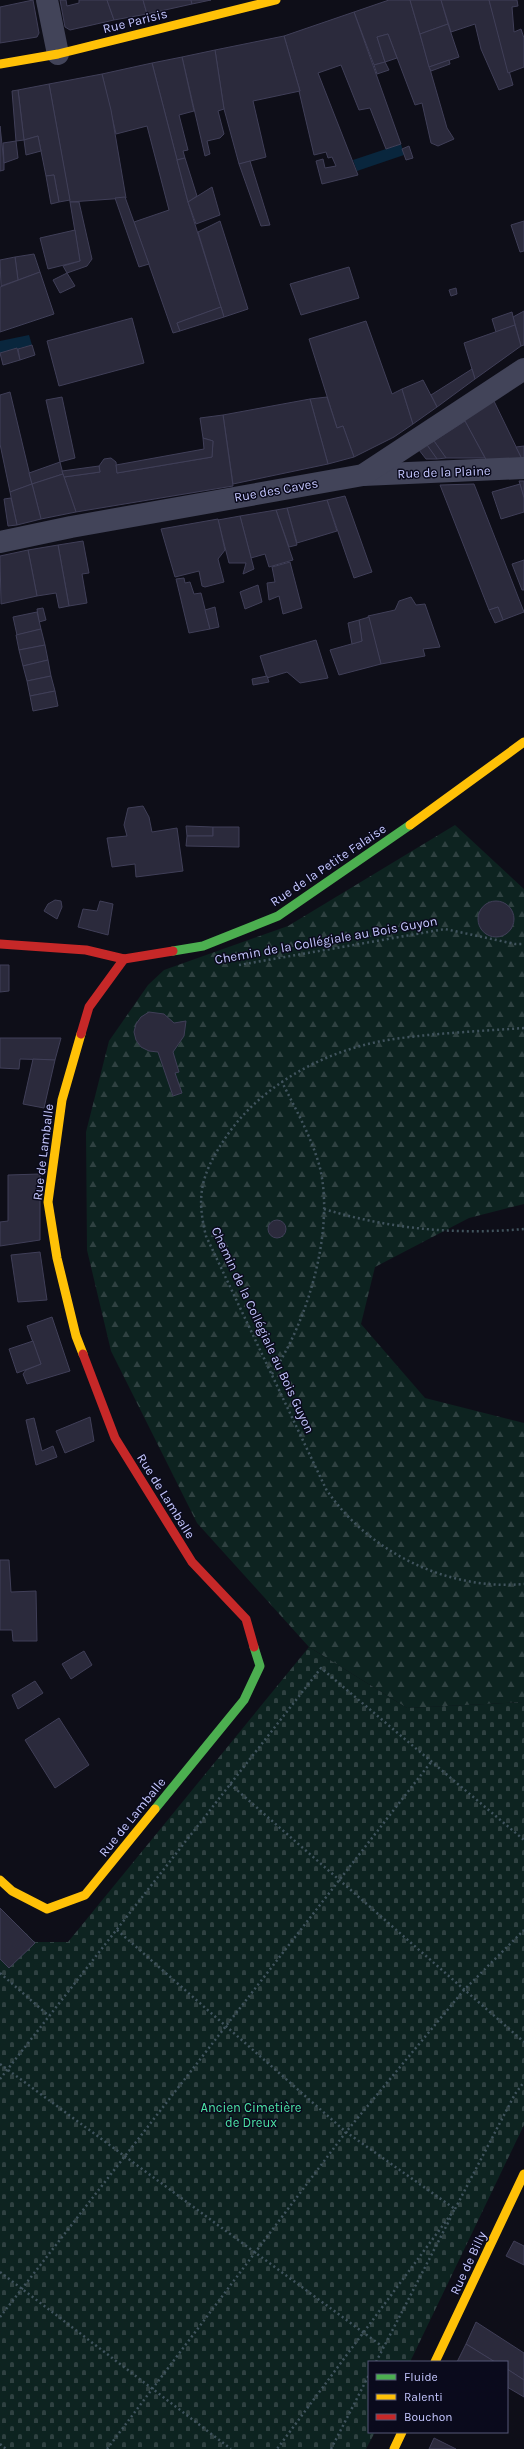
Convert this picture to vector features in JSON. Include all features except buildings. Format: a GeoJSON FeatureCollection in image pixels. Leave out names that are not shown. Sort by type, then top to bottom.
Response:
{"type":"FeatureCollection","features":[{"type":"Feature","properties":{"kind":"street"},"geometry":{"type":"LineString","coordinates":[[47,0],[58,54]]}},
{"type":"Feature","properties":{"kind":"street","name":"Rue Parisis"},"geometry":{"type":"LineString","coordinates":[[0,64],[58,54],[276,0]]}},
{"type":"Feature","properties":{"kind":"street","name":"Rue des Caves"},"geometry":{"type":"LineString","coordinates":[[0,542],[71,527],[363,475],[524,369]]}},
{"type":"Feature","properties":{"kind":"street","name":"Rue de la Plaine"},"geometry":{"type":"LineString","coordinates":[[363,475],[524,468]]}},
{"type":"Feature","properties":{"kind":"street","name":"Rue de la Petite Falaise"},"geometry":{"type":"LineString","coordinates":[[124,959],[203,946],[278,916],[437,806],[524,742]]}},
{"type":"Feature","properties":{"kind":"street"},"geometry":{"type":"LineString","coordinates":[[0,944],[86,950],[124,959]]}},
{"type":"Feature","properties":{"kind":"street","name":"Rue de Lamballe"},"geometry":{"type":"LineString","coordinates":[[0,1880],[12,1891],[47,1909],[85,1895],[244,1700],[260,1666],[246,1619],[192,1562],[115,1438],[76,1336],[57,1258],[48,1202],[62,1100],[90,1007],[124,959]]}},
{"type":"Feature","properties":{"kind":"street","name":"Rue de Billy"},"geometry":{"type":"LineString","coordinates":[[435,2361],[524,2174]]}},
{"type":"Feature","properties":{"kind":"street"},"geometry":{"type":"LineString","coordinates":[[394,2449],[402,2433]]}},
{"type":"Feature","properties":{"kind":"path","name":"Chemin de la Collégiale au Bois Guyon"},"geometry":{"type":"LineString","coordinates":[[233,966],[444,928],[515,944],[524,944]]}},
{"type":"Feature","properties":{"kind":"path","name":"Chemin de la Collégiale au Bois Guyon"},"geometry":{"type":"LineString","coordinates":[[524,1028],[385,1041],[362,1046],[324,1060],[282,1082],[251,1104],[234,1123],[207,1168],[200,1192],[200,1213],[206,1236],[326,1489],[340,1510],[376,1544],[407,1561],[450,1576],[484,1583],[524,1584]]}},
{"type":"Feature","properties":{"kind":"path"},"geometry":{"type":"LineString","coordinates":[[272,1375],[285,1356],[304,1316],[313,1284],[324,1209],[320,1168],[309,1138],[282,1082]]}},
{"type":"Feature","properties":{"kind":"path"},"geometry":{"type":"LineString","coordinates":[[324,1209],[364,1221],[453,1232],[524,1229]]}},
{"type":"Feature","properties":{"kind":"path"},"geometry":{"type":"LineString","coordinates":[[0,2079],[321,1668],[524,1840]]}},
{"type":"Feature","properties":{"kind":"path"},"geometry":{"type":"LineString","coordinates":[[0,2317],[431,1762]]}},
{"type":"Feature","properties":{"kind":"path"},"geometry":{"type":"LineString","coordinates":[[230,1784],[524,2042]]}},
{"type":"Feature","properties":{"kind":"path"},"geometry":{"type":"LineString","coordinates":[[117,1930],[225,2027],[346,2132],[455,2208]]}},
{"type":"Feature","properties":{"kind":"path"},"geometry":{"type":"LineString","coordinates":[[107,2449],[346,2132],[464,1990],[524,1930]]}},
{"type":"Feature","properties":{"kind":"path"},"geometry":{"type":"LineString","coordinates":[[0,1974],[49,2016]]}},
{"type":"Feature","properties":{"kind":"path"},"geometry":{"type":"LineString","coordinates":[[0,2064],[383,2347]]}},
{"type":"Feature","properties":{"kind":"path"},"geometry":{"type":"LineString","coordinates":[[376,2361],[515,2094],[524,2082]]}},
{"type":"Feature","properties":{"kind":"path"},"geometry":{"type":"LineString","coordinates":[[277,2449],[455,2208]]}},
{"type":"Feature","properties":{"kind":"path"},"geometry":{"type":"LineString","coordinates":[[0,2272],[231,2449]]}},
{"type":"Feature","properties":{"kind":"path"},"geometry":{"type":"LineString","coordinates":[[331,2449],[368,2377]]}},
{"type":"Feature","properties":{"kind":"path"},"geometry":{"type":"LineString","coordinates":[[0,2444],[6,2449]]}},
{"type":"Feature","properties":{"kind":"green space"},"geometry":{"type":"Polygon","coordinates":[[[455,825],[524,889],[524,1204],[469,1218],[375,1267],[361,1324],[425,1398],[524,1423],[524,1702],[407,1708],[309,1647],[197,1523],[111,1351],[87,1250],[86,1132],[109,1041],[148,985],[164,970],[288,926],[455,825]]]}},
{"type":"Feature","properties":{"kind":"green space","name":"Ancien Cimetière de Dreux"},"geometry":{"type":"Polygon","coordinates":[[[309,1647],[407,1708],[524,1702],[524,2125],[410,2361],[368,2361],[368,2433],[374,2433],[366,2449],[0,2449],[0,1908],[35,1942],[68,1942],[309,1647]]]}},
{"type":"Feature","properties":{"kind":"water"},"geometry":{"type":"Polygon","coordinates":[[[401,144],[404,155],[357,171],[353,160],[401,144]]]}},
{"type":"Feature","properties":{"kind":"water"},"geometry":{"type":"Polygon","coordinates":[[[29,335],[32,345],[0,353],[0,341],[29,335]]]}},
{"type":"Feature","properties":{"kind":"traffic: fast"},"geometry":{"type":"LineString","coordinates":[[173,951],[203,946],[278,916],[410,825]]}},
{"type":"Feature","properties":{"kind":"traffic: fast"},"geometry":{"type":"LineString","coordinates":[[155,1809],[244,1700],[260,1666],[254,1647]]}},
{"type":"Feature","properties":{"kind":"traffic: slow"},"geometry":{"type":"LineString","coordinates":[[0,64],[58,54],[276,0]]}},
{"type":"Feature","properties":{"kind":"traffic: slow"},"geometry":{"type":"LineString","coordinates":[[410,825],[524,742]]}},
{"type":"Feature","properties":{"kind":"traffic: slow"},"geometry":{"type":"LineString","coordinates":[[81,1034],[62,1100],[48,1202],[57,1258],[76,1336],[83,1354]]}},
{"type":"Feature","properties":{"kind":"traffic: slow"},"geometry":{"type":"LineString","coordinates":[[0,1880],[12,1891],[47,1909],[85,1895],[155,1809]]}},
{"type":"Feature","properties":{"kind":"traffic: slow"},"geometry":{"type":"LineString","coordinates":[[435,2361],[524,2174]]}},
{"type":"Feature","properties":{"kind":"traffic: slow"},"geometry":{"type":"LineString","coordinates":[[394,2449],[402,2433]]}},
{"type":"Feature","properties":{"kind":"traffic: jam"},"geometry":{"type":"LineString","coordinates":[[0,944],[86,950],[124,959],[173,951]]}},
{"type":"Feature","properties":{"kind":"traffic: jam"},"geometry":{"type":"LineString","coordinates":[[81,1034],[89,1007],[124,959]]}},
{"type":"Feature","properties":{"kind":"traffic: jam"},"geometry":{"type":"LineString","coordinates":[[83,1354],[115,1438],[192,1562],[246,1619],[254,1647]]}}]}
